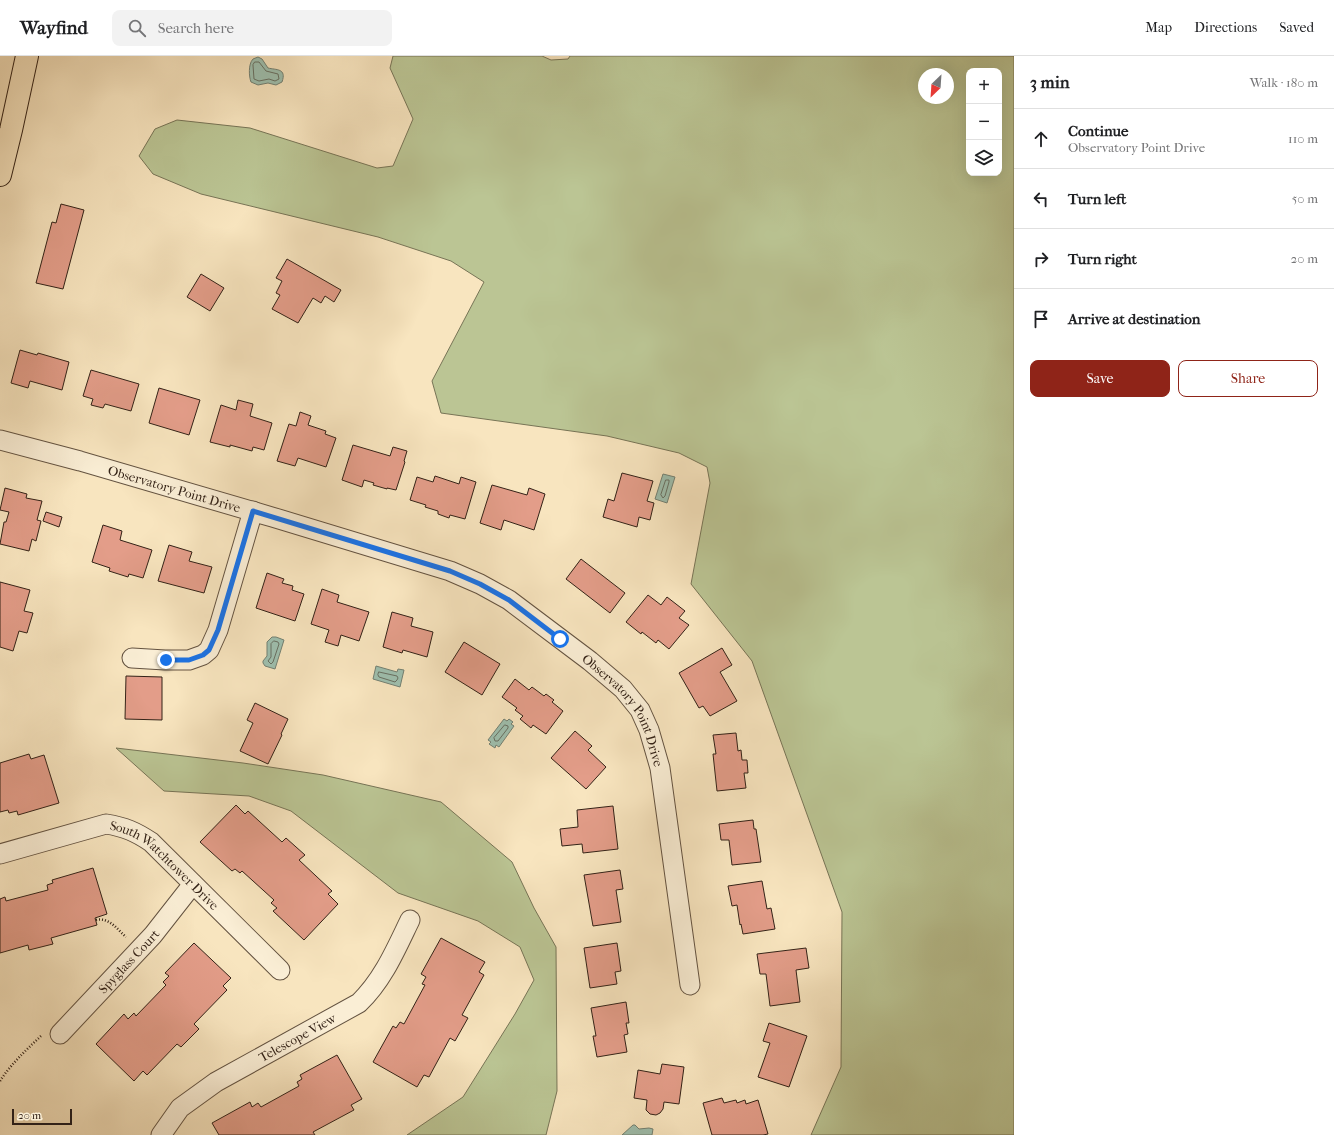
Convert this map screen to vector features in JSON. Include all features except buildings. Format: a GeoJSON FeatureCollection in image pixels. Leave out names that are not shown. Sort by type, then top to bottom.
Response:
{"type":"FeatureCollection","features":[{"type":"Feature","properties":{"kind":"main road"},"geometry":{"type":"LineString","coordinates":[[0,175],[28,56]]}},
{"type":"Feature","properties":{"kind":"street","name":"Observatory Point Drive"},"geometry":{"type":"LineString","coordinates":[[0,440],[80,461],[443,568],[480,584],[509,600],[590,661],[623,689],[640,710],[649,730],[660,768],[690,985]]}},
{"type":"Feature","properties":{"kind":"street"},"geometry":{"type":"LineString","coordinates":[[132,658],[189,660],[203,655],[209,650],[218,630],[253,511]]}},
{"type":"Feature","properties":{"kind":"street","name":"South Watchtower Drive"},"geometry":{"type":"LineString","coordinates":[[0,854],[106,824],[121,826],[134,831],[151,842],[280,970]]}},
{"type":"Feature","properties":{"kind":"street","name":"Spyglass Court"},"geometry":{"type":"LineString","coordinates":[[60,1034],[153,935],[194,884]]}},
{"type":"Feature","properties":{"kind":"street","name":"Telescope View"},"geometry":{"type":"LineString","coordinates":[[161,1135],[180,1108],[216,1082],[359,1003],[371,991],[382,974],[410,920]]}},
{"type":"Feature","properties":{"kind":"path"},"geometry":{"type":"LineString","coordinates":[[96,920],[101,919],[108,921],[139,950]]}},
{"type":"Feature","properties":{"kind":"path"},"geometry":{"type":"LineString","coordinates":[[0,1081],[23,1054],[52,1026],[60,1034]]}},
{"type":"Feature","properties":{"kind":"green space"},"geometry":{"type":"Polygon","coordinates":[[[393,56],[542,56],[551,60],[568,59],[570,56],[1014,56],[1014,1135],[811,1135],[841,1067],[842,912],[752,661],[691,584],[710,483],[707,467],[679,453],[607,436],[441,413],[432,381],[484,282],[451,261],[378,237],[201,194],[153,174],[139,156],[155,129],[177,120],[250,128],[377,168],[393,166],[413,119],[390,68],[393,56]]]}},
{"type":"Feature","properties":{"kind":"green space"},"geometry":{"type":"Polygon","coordinates":[[[116,748],[243,763],[323,775],[441,802],[512,862],[534,908],[556,947],[557,1091],[546,1135],[407,1135],[463,1097],[515,1014],[534,980],[520,947],[478,921],[398,893],[291,811],[249,796],[164,791],[116,748]]]}},
{"type":"Feature","properties":{"kind":"water"},"geometry":{"type":"Polygon","coordinates":[[[258,57],[262,59],[268,68],[280,70],[282,72],[282,82],[276,85],[268,83],[258,85],[251,82],[249,74],[250,64],[253,59],[258,57]]]}},
{"type":"Feature","properties":{"kind":"water"},"geometry":{"type":"Polygon","coordinates":[[[663,474],[675,477],[667,503],[655,499],[663,474]]]}},
{"type":"Feature","properties":{"kind":"water"},"geometry":{"type":"Polygon","coordinates":[[[272,637],[284,640],[275,669],[265,666],[263,663],[267,656],[267,642],[272,637]]]}},
{"type":"Feature","properties":{"kind":"water"},"geometry":{"type":"Polygon","coordinates":[[[376,666],[397,672],[398,669],[404,670],[400,687],[373,679],[376,666]]]}},
{"type":"Feature","properties":{"kind":"water"},"geometry":{"type":"Polygon","coordinates":[[[504,719],[507,721],[509,719],[513,722],[511,724],[514,726],[499,747],[496,745],[495,748],[489,744],[491,742],[488,740],[504,719]]]}},
{"type":"Feature","properties":{"kind":"water"},"geometry":{"type":"Polygon","coordinates":[[[633,1125],[639,1129],[653,1129],[652,1135],[622,1135],[633,1125]]]}},
{"type":"Feature","properties":{"kind":"route"},"geometry":{"type":"LineString","coordinates":[[166,660],[189,660],[203,655],[209,650],[218,630],[253,511],[450,571],[480,584],[509,600],[560,639]]}}]}
